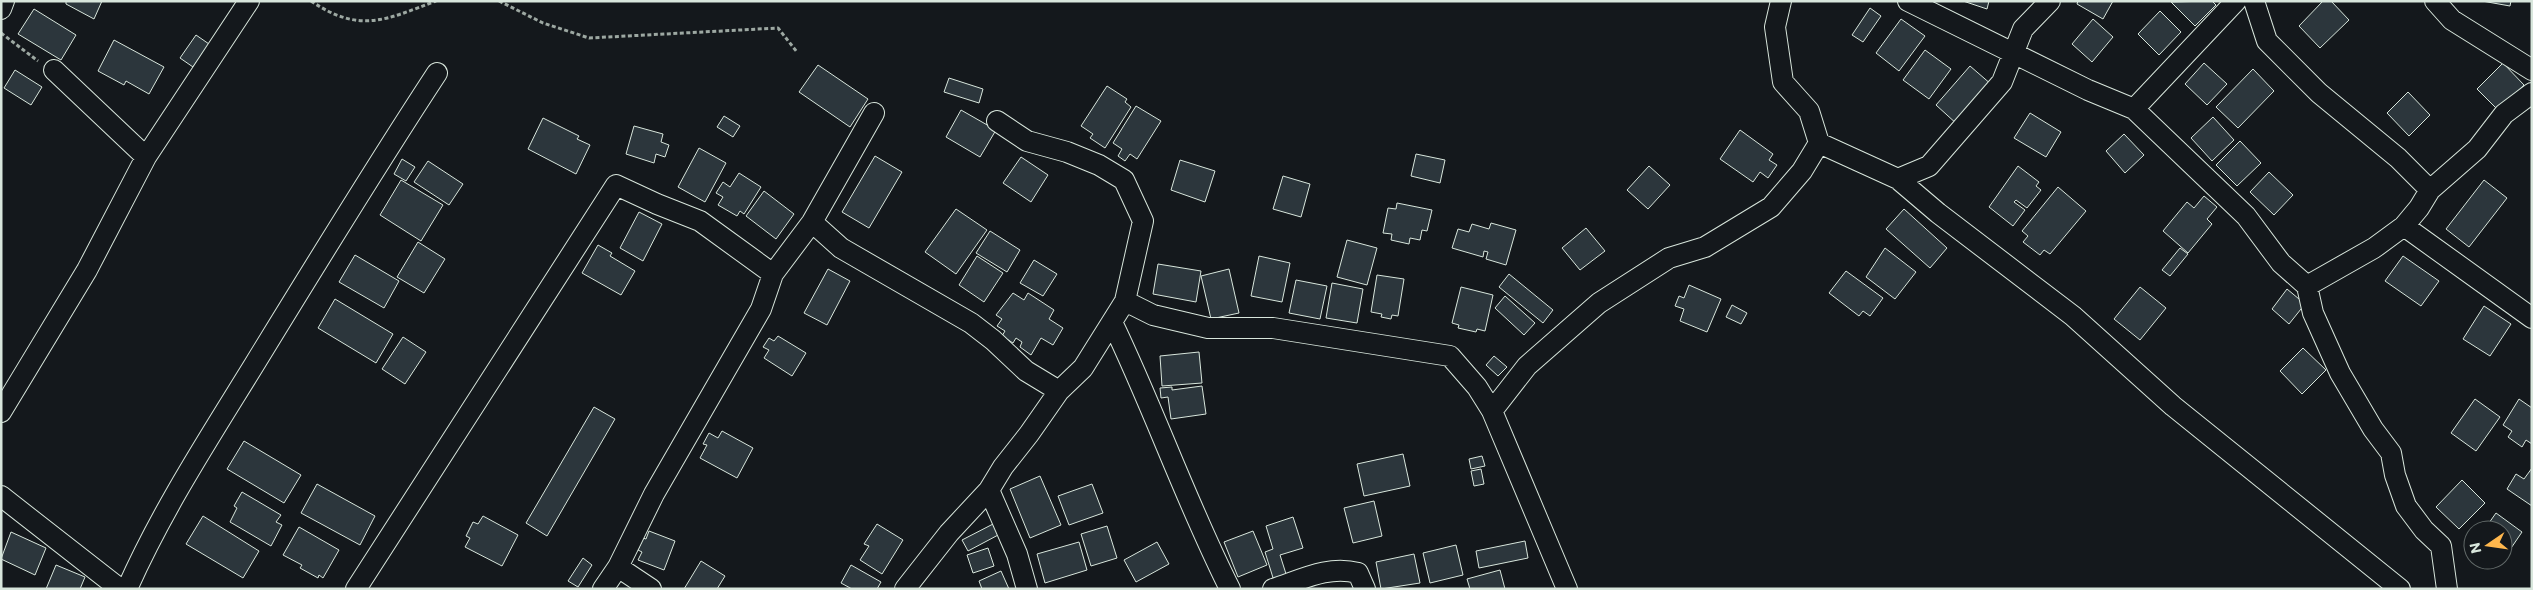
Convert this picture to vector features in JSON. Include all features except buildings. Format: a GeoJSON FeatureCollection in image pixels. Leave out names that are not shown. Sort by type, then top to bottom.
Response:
{"type":"FeatureCollection","features":[{"type":"Feature","properties":{"kind":"street"},"geometry":{"type":"LineString","coordinates":[[1,9],[4,1]]}},
{"type":"Feature","properties":{"kind":"street"},"geometry":{"type":"LineString","coordinates":[[1,412],[87,270],[146,157],[250,1]]}},
{"type":"Feature","properties":{"kind":"street"},"geometry":{"type":"LineString","coordinates":[[1781,1],[1775,28],[1783,82],[1809,111],[1819,143],[1898,179],[1938,213],[2072,316],[2173,406],[2400,589]]}},
{"type":"Feature","properties":{"kind":"street"},"geometry":{"type":"LineString","coordinates":[[1908,1],[2088,90],[2134,109],[2246,216],[2281,263],[2307,286],[2313,313],[2340,373],[2373,429],[2391,452],[2395,475],[2406,506],[2424,530],[2440,546],[2447,589]]}},
{"type":"Feature","properties":{"kind":"street"},"geometry":{"type":"LineString","coordinates":[[1898,179],[1929,166],[2002,82],[2023,29],[2050,1]]}},
{"type":"Feature","properties":{"kind":"street"},"geometry":{"type":"LineString","coordinates":[[2134,109],[2236,1]]}},
{"type":"Feature","properties":{"kind":"street"},"geometry":{"type":"LineString","coordinates":[[2254,1],[2267,41],[2319,93],[2398,158],[2430,190]]}},
{"type":"Feature","properties":{"kind":"street"},"geometry":{"type":"LineString","coordinates":[[2435,1],[2452,20],[2532,70]]}},
{"type":"Feature","properties":{"kind":"street"},"geometry":{"type":"LineString","coordinates":[[54,70],[146,157]]}},
{"type":"Feature","properties":{"kind":"street"},"geometry":{"type":"LineString","coordinates":[[127,589],[149,540],[232,401],[366,181],[437,73]]}},
{"type":"Feature","properties":{"kind":"street"},"geometry":{"type":"LineString","coordinates":[[2307,286],[2374,248],[2404,226],[2419,208],[2430,190],[2477,150],[2504,114],[2532,93]]}},
{"type":"Feature","properties":{"kind":"street"},"geometry":{"type":"LineString","coordinates":[[603,589],[618,567],[654,494],[761,309],[773,274],[812,222],[874,113]]}},
{"type":"Feature","properties":{"kind":"street"},"geometry":{"type":"LineString","coordinates":[[905,589],[949,533],[989,490],[1002,467],[1029,434],[1059,391],[1083,368],[1125,301],[1142,221],[1124,180],[1091,162],[1026,141],[997,121]]}},
{"type":"Feature","properties":{"kind":"street"},"geometry":{"type":"LineString","coordinates":[[1492,411],[1527,366],[1599,303],[1669,258],[1705,247],[1771,207],[1802,171],[1819,143]]}},
{"type":"Feature","properties":{"kind":"street"},"geometry":{"type":"LineString","coordinates":[[356,589],[616,185],[700,221],[773,274]]}},
{"type":"Feature","properties":{"kind":"street"},"geometry":{"type":"LineString","coordinates":[[812,222],[841,248],[971,323],[993,340],[1026,371],[1059,391]]}},
{"type":"Feature","properties":{"kind":"street"},"geometry":{"type":"LineString","coordinates":[[2404,226],[2532,318]]}},
{"type":"Feature","properties":{"kind":"street"},"geometry":{"type":"LineString","coordinates":[[1125,301],[1153,314],[1208,328],[1273,328],[1450,356],[1477,386],[1492,411],[1567,589]]}},
{"type":"Feature","properties":{"kind":"street"},"geometry":{"type":"LineString","coordinates":[[1112,322],[1140,380],[1210,551],[1230,589]]}},
{"type":"Feature","properties":{"kind":"street"},"geometry":{"type":"LineString","coordinates":[[989,490],[1017,554],[1027,589]]}},
{"type":"Feature","properties":{"kind":"street"},"geometry":{"type":"LineString","coordinates":[[1,496],[120,589]]}},
{"type":"Feature","properties":{"kind":"street"},"geometry":{"type":"LineString","coordinates":[[618,567],[651,589]]}},
{"type":"Feature","properties":{"kind":"street"},"geometry":{"type":"LineString","coordinates":[[1273,589],[1318,573],[1344,569],[1358,573],[1365,589]]}},
{"type":"Feature","properties":{"kind":"path"},"geometry":{"type":"LineString","coordinates":[[311,1],[326,11],[364,22],[390,18],[436,1]]}},
{"type":"Feature","properties":{"kind":"path"},"geometry":{"type":"LineString","coordinates":[[500,1],[543,23],[589,38],[778,28],[797,52]]}}]}
